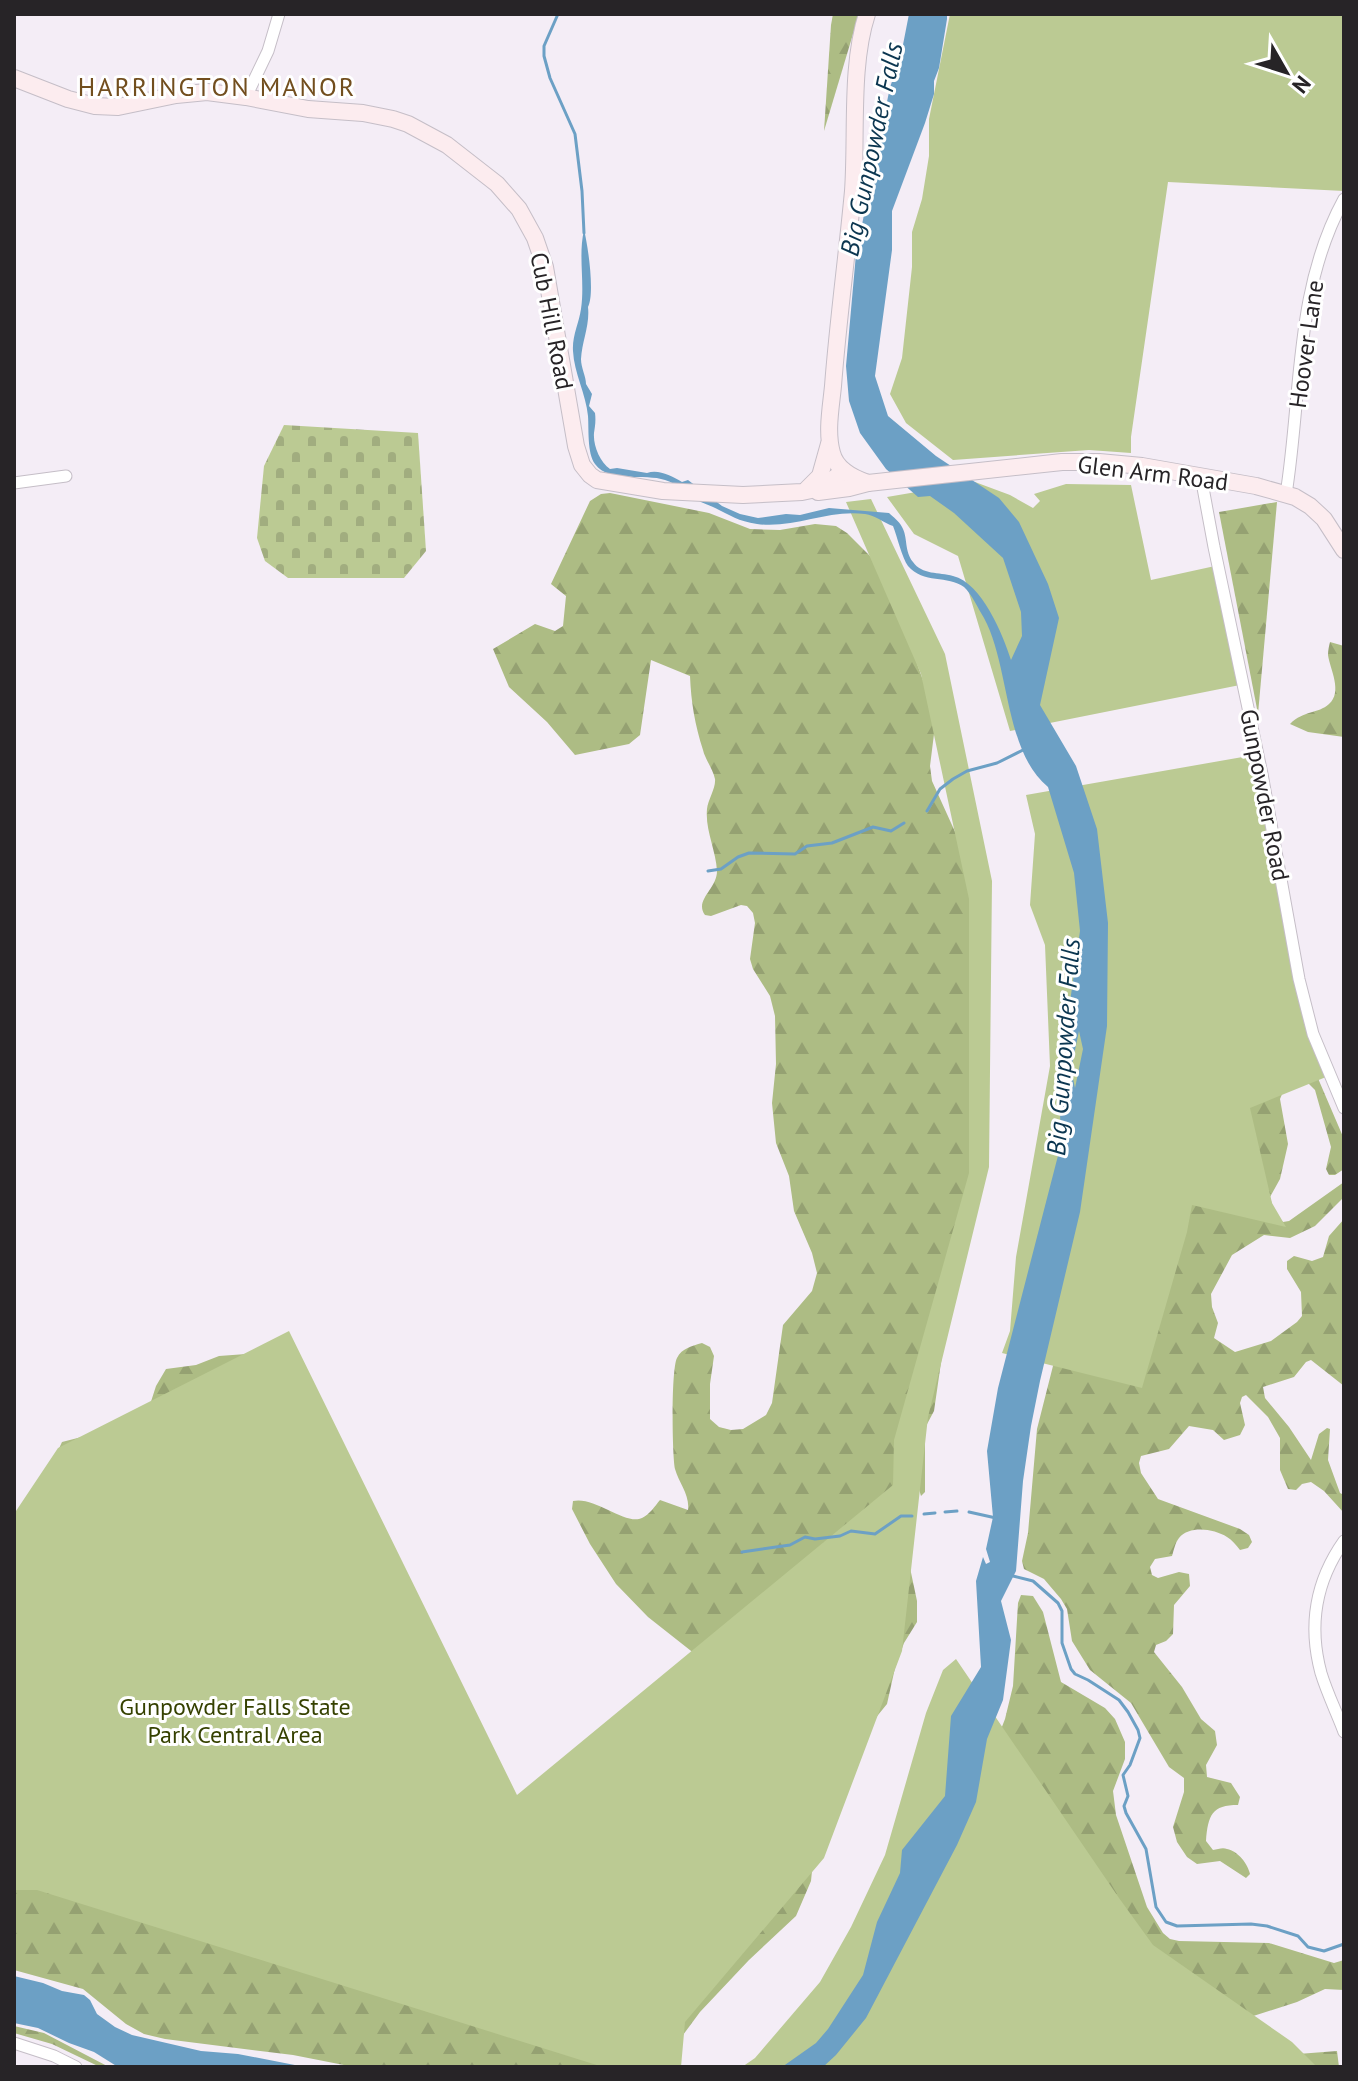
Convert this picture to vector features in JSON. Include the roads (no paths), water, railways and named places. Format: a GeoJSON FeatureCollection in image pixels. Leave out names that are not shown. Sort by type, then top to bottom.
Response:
{"type":"FeatureCollection","features":[{"type":"Feature","properties":{"kind":"main road"},"geometry":{"type":"LineString","coordinates":[[802,492],[817,482],[830,440],[835,354],[853,183],[859,49],[867,14]]}},
{"type":"Feature","properties":{"kind":"main road","name":"Cub Hill Road"},"geometry":{"type":"LineString","coordinates":[[14,78],[84,104],[107,107],[190,93],[215,93],[308,109],[376,115],[408,124],[460,153],[486,173],[509,196],[527,222],[545,267],[572,426],[581,463],[590,475],[603,482],[699,494],[802,492],[828,485],[844,471]]}},
{"type":"Feature","properties":{"kind":"main road"},"geometry":{"type":"LineString","coordinates":[[830,440],[833,457],[844,471],[857,480],[874,482]]}},
{"type":"Feature","properties":{"kind":"main road","name":"Glen Arm Road"},"geometry":{"type":"LineString","coordinates":[[802,492],[833,491],[874,482],[1039,464],[1089,462],[1142,466],[1286,494],[1316,511],[1344,550]]}},
{"type":"Feature","properties":{"kind":"street"},"geometry":{"type":"LineString","coordinates":[[246,97],[268,51],[279,14]]}},
{"type":"Feature","properties":{"kind":"street","name":"Hoover Lane"},"geometry":{"type":"LineString","coordinates":[[1286,494],[1299,364],[1309,303],[1325,243],[1344,199]]}},
{"type":"Feature","properties":{"kind":"street"},"geometry":{"type":"LineString","coordinates":[[14,483],[66,476]]}},
{"type":"Feature","properties":{"kind":"street","name":"Gunpowder Road"},"geometry":{"type":"LineString","coordinates":[[1201,477],[1262,774],[1299,979],[1313,1034],[1344,1108]]}},
{"type":"Feature","properties":{"kind":"street"},"geometry":{"type":"LineString","coordinates":[[1344,1541],[1320,1587],[1314,1629],[1322,1676],[1344,1732]]}},
{"type":"Feature","properties":{"kind":"street"},"geometry":{"type":"LineString","coordinates":[[14,2043],[76,2067]]}},
{"type":"Feature","properties":{"kind":"water"},"geometry":{"type":"Polygon","coordinates":[[[909,14],[947,14],[934,94],[892,211],[892,250],[875,376],[888,416],[936,456],[999,498],[1019,522],[1048,584],[1059,618],[1040,705],[1076,766],[1097,829],[1108,923],[1107,1026],[1080,1212],[1031,1426],[1016,1571],[1001,1601],[1011,1640],[1003,1700],[987,1739],[976,1802],[957,1845],[866,2018],[823,2067],[782,2067],[816,2043],[863,1975],[877,1922],[900,1873],[902,1850],[945,1796],[951,1716],[981,1667],[976,1581],[983,1557],[986,1564],[990,1562],[986,1549],[993,1517],[987,1451],[998,1388],[1061,1144],[1059,1080],[1080,931],[1074,873],[1048,787],[1023,752],[1015,730],[992,638],[967,590],[958,583],[914,572],[906,562],[893,526],[869,515],[838,514],[784,524],[757,524],[701,502],[665,480],[618,476],[601,470],[591,454],[587,408],[575,367],[573,345],[582,299],[584,230],[591,292],[581,362],[586,384],[592,394],[589,406],[595,413],[595,443],[606,466],[610,469],[660,473],[682,482],[688,480],[722,506],[758,518],[800,515],[829,508],[889,513],[902,527],[908,553],[917,566],[963,581],[982,599],[997,624],[1011,660],[1022,636],[1021,612],[1003,558],[954,513],[930,496],[918,497],[886,469],[860,433],[849,401],[846,366],[856,254],[890,87],[900,60],[909,14]],[[1079,1031],[1071,1069],[1075,1088],[1083,1049],[1079,1031]]]}},
{"type":"Feature","properties":{"kind":"water"},"geometry":{"type":"Polygon","coordinates":[[[14,1976],[84,1995],[97,2014],[132,2035],[201,2051],[238,2054],[305,2067],[118,2067],[94,2052],[38,2028],[14,2023],[14,1976]]]}},
{"type":"Feature","properties":{"kind":"waterway"},"geometry":{"type":"LineString","coordinates":[[558,14],[544,46],[544,56],[550,78],[575,134],[584,233]]}},
{"type":"Feature","properties":{"kind":"waterway"},"geometry":{"type":"LineString","coordinates":[[927,811],[940,789],[953,779],[1025,749]]}},
{"type":"Feature","properties":{"kind":"waterway"},"geometry":{"type":"LineString","coordinates":[[708,871],[721,869],[749,853],[795,854],[807,846],[832,843],[873,827],[891,831],[904,823]]}},
{"type":"Feature","properties":{"kind":"waterway"},"geometry":{"type":"LineString","coordinates":[[945,1512],[957,1511]]}},
{"type":"Feature","properties":{"kind":"waterway"},"geometry":{"type":"LineString","coordinates":[[969,1512],[996,1518]]}},
{"type":"Feature","properties":{"kind":"waterway"},"geometry":{"type":"LineString","coordinates":[[924,1514],[935,1513]]}},
{"type":"Feature","properties":{"kind":"waterway"},"geometry":{"type":"LineString","coordinates":[[742,1552],[790,1545],[805,1537],[840,1536],[851,1531],[875,1534],[901,1516],[912,1516]]}},
{"type":"Feature","properties":{"kind":"waterway"},"geometry":{"type":"LineString","coordinates":[[1013,1576],[1033,1581],[1058,1603],[1062,1611],[1062,1643],[1071,1669],[1119,1700],[1138,1730],[1140,1738],[1123,1775],[1128,1796],[1124,1806],[1146,1849],[1156,1907],[1166,1922],[1177,1926],[1267,1926],[1298,1936],[1308,1947],[1324,1951],[1344,1944]]}},
{"type":"Feature","properties":{"kind":"district","name":"HARRINGTON MANOR"},"geometry":{"type":"Point","coordinates":[217,86]}},
{"type":"Feature","properties":{"kind":"water label","name":"Big Gunpowder Falls"},"geometry":{"type":"Point","coordinates":[871,149]}},
{"type":"Feature","properties":{"kind":"water label","name":"Big Gunpowder Falls"},"geometry":{"type":"Point","coordinates":[1063,1047]}},
{"type":"Feature","properties":{"kind":"park label","name":"Gunpowder Falls State Park Central Area"},"geometry":{"type":"Point","coordinates":[235,1720]}}]}
